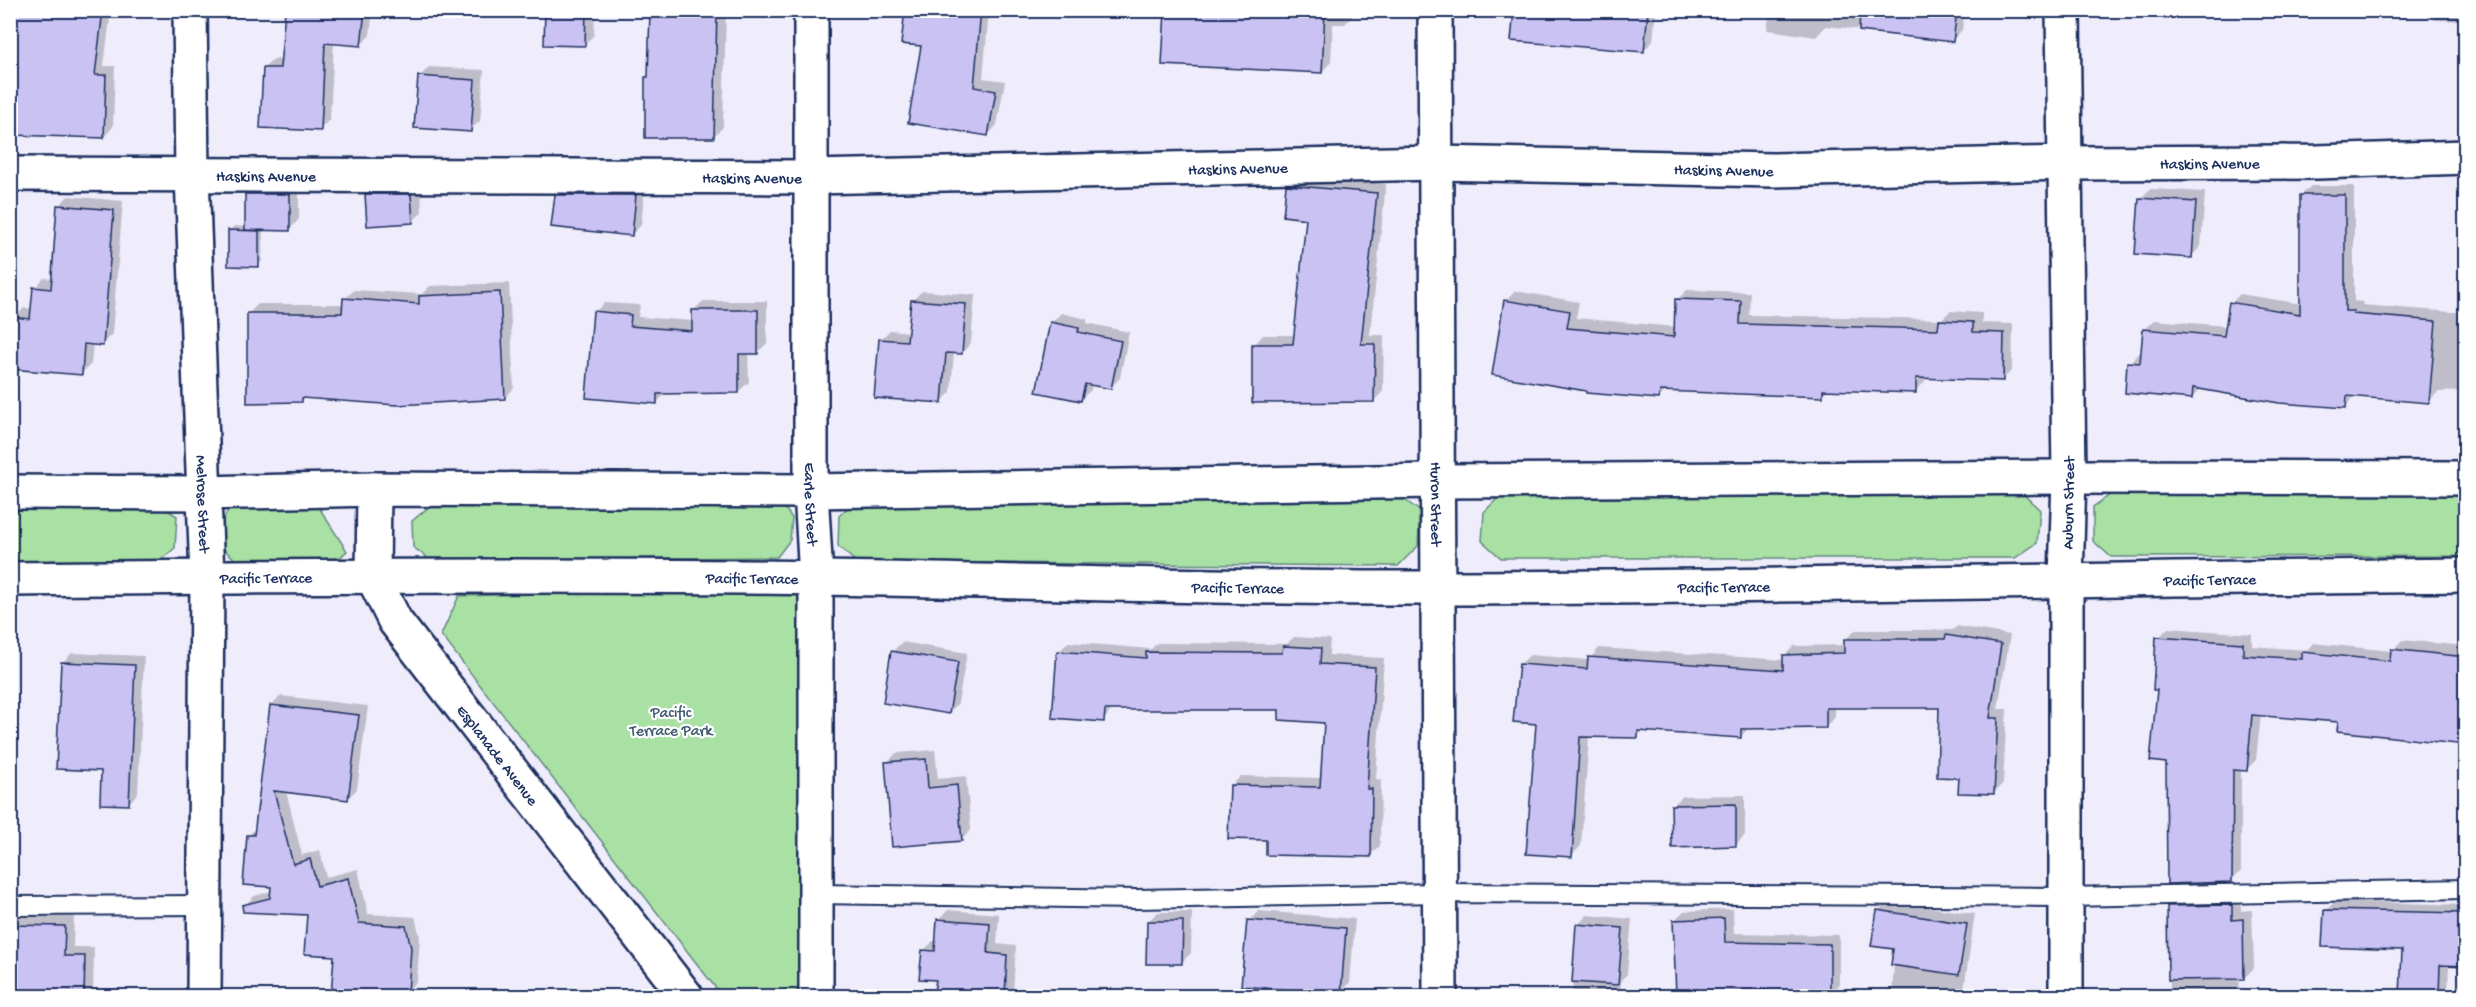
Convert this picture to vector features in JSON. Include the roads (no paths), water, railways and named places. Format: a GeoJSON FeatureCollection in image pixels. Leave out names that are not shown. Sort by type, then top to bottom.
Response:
{"type":"FeatureCollection","features":[{"type":"Feature","properties":{"kind":"street","name":"Melrose Street"},"geometry":{"type":"LineString","coordinates":[[190,10],[192,174],[207,577],[204,996]]}},
{"type":"Feature","properties":{"kind":"street","name":"Earle Street"},"geometry":{"type":"LineString","coordinates":[[811,10],[811,490],[816,578],[816,996]]}},
{"type":"Feature","properties":{"kind":"street","name":"Huron Street"},"geometry":{"type":"LineString","coordinates":[[1435,10],[1440,996]]}},
{"type":"Feature","properties":{"kind":"street","name":"Auburn Street"},"geometry":{"type":"LineString","coordinates":[[2063,10],[2069,477],[2066,579],[2066,996]]}},
{"type":"Feature","properties":{"kind":"street","name":"Haskins Avenue"},"geometry":{"type":"LineString","coordinates":[[10,174],[812,177],[1436,164],[1773,170],[2066,163],[2317,162],[2466,157]]}},
{"type":"Feature","properties":{"kind":"street"},"geometry":{"type":"LineString","coordinates":[[10,492],[204,493],[374,489],[811,490],[1437,481],[2069,477],[2466,478]]}},
{"type":"Feature","properties":{"kind":"street","name":"Esplanade Avenue"},"geometry":{"type":"LineString","coordinates":[[374,489],[374,577],[395,621],[686,996]]}},
{"type":"Feature","properties":{"kind":"street","name":"Pacific Terrace"},"geometry":{"type":"LineString","coordinates":[[10,579],[816,578],[1438,588],[1762,583],[1837,586],[2066,579],[2466,575]]}},
{"type":"Feature","properties":{"kind":"lane"},"geometry":{"type":"LineString","coordinates":[[816,894],[1137,899],[1438,893],[2065,897],[2466,889]]}},
{"type":"Feature","properties":{"kind":"lane"},"geometry":{"type":"LineString","coordinates":[[10,906],[205,905]]}},
{"type":"Feature","properties":{"kind":"park label","name":"Pacific Terrace Park"},"geometry":{"type":"Point","coordinates":[671,720]}}]}
